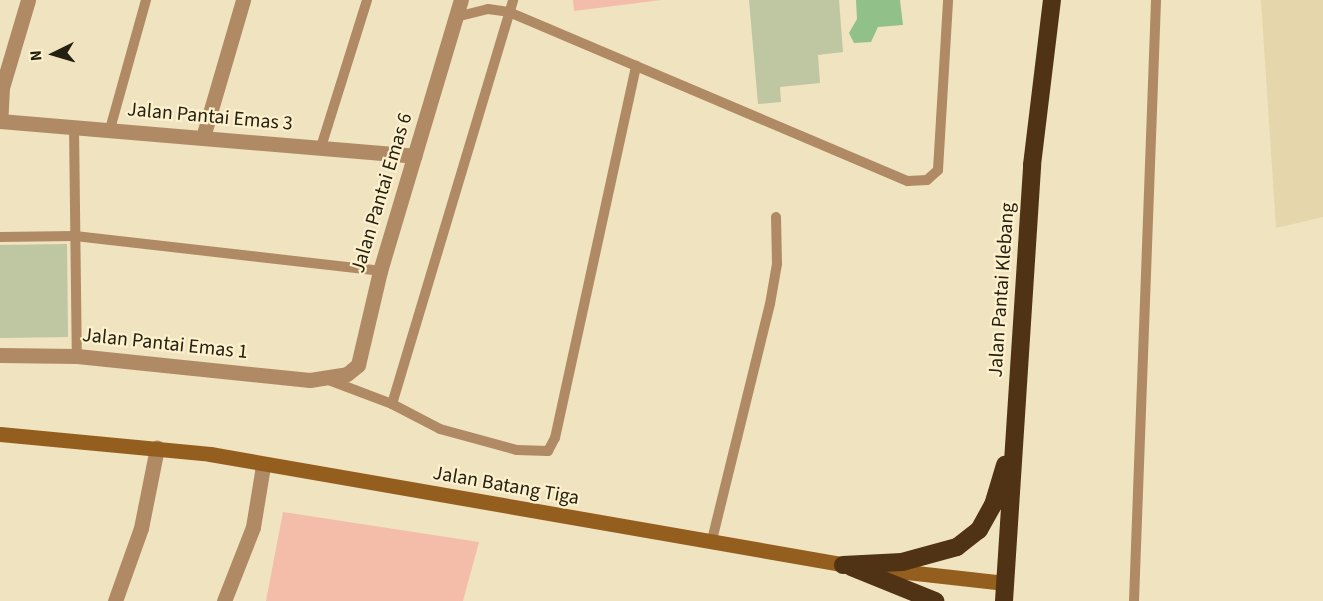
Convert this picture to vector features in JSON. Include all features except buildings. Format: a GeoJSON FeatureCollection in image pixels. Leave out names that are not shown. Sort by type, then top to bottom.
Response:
{"type":"FeatureCollection","features":[{"type":"Feature","properties":{"kind":"highway","name":"Jalan Pantai Klebang"},"geometry":{"type":"LineString","coordinates":[[1005,592],[1032,165],[1052,0]]}},
{"type":"Feature","properties":{"kind":"highway"},"geometry":{"type":"LineString","coordinates":[[843,565],[936,555],[957,547],[979,530],[1002,478],[1017,404]]}},
{"type":"Feature","properties":{"kind":"highway"},"geometry":{"type":"LineString","coordinates":[[843,565],[935,601]]}},
{"type":"Feature","properties":{"kind":"main road","name":"Jalan Batang Tiga"},"geometry":{"type":"LineString","coordinates":[[0,434],[157,448],[711,544],[1005,592]]}},
{"type":"Feature","properties":{"kind":"street"},"geometry":{"type":"LineString","coordinates":[[0,121],[2,88],[28,0]]}},
{"type":"Feature","properties":{"kind":"street"},"geometry":{"type":"LineString","coordinates":[[203,137],[243,0]]}},
{"type":"Feature","properties":{"kind":"street","name":"Jalan Pantai Emas 6"},"geometry":{"type":"LineString","coordinates":[[326,379],[347,374],[358,365],[380,271],[461,0]]}},
{"type":"Feature","properties":{"kind":"street","name":"Jalan Pantai Emas 3"},"geometry":{"type":"LineString","coordinates":[[0,121],[416,156]]}},
{"type":"Feature","properties":{"kind":"street","name":"Jalan Pantai Emas 1"},"geometry":{"type":"LineString","coordinates":[[0,355],[77,356],[326,379]]}},
{"type":"Feature","properties":{"kind":"street"},"geometry":{"type":"LineString","coordinates":[[115,601],[141,528],[157,448]]}},
{"type":"Feature","properties":{"kind":"street"},"geometry":{"type":"LineString","coordinates":[[224,601],[253,527],[262,466]]}},
{"type":"Feature","properties":{"kind":"lane"},"geometry":{"type":"LineString","coordinates":[[110,129],[146,0]]}},
{"type":"Feature","properties":{"kind":"lane"},"geometry":{"type":"LineString","coordinates":[[321,147],[367,0]]}},
{"type":"Feature","properties":{"kind":"lane"},"geometry":{"type":"LineString","coordinates":[[392,405],[513,0]]}},
{"type":"Feature","properties":{"kind":"lane"},"geometry":{"type":"LineString","coordinates":[[456,17],[488,9],[509,12],[908,181],[927,180],[938,170],[948,0]]}},
{"type":"Feature","properties":{"kind":"lane"},"geometry":{"type":"LineString","coordinates":[[1134,601],[1156,0]]}},
{"type":"Feature","properties":{"kind":"lane"},"geometry":{"type":"LineString","coordinates":[[326,379],[392,405],[440,429],[517,450],[548,451],[555,438],[636,66]]}},
{"type":"Feature","properties":{"kind":"lane"},"geometry":{"type":"LineString","coordinates":[[74,126],[77,356]]}},
{"type":"Feature","properties":{"kind":"lane"},"geometry":{"type":"LineString","coordinates":[[711,544],[770,303],[777,264],[776,217]]}},
{"type":"Feature","properties":{"kind":"lane"},"geometry":{"type":"LineString","coordinates":[[0,237],[75,236],[380,271]]}},
{"type":"Feature","properties":{"kind":"shaded area"},"geometry":{"type":"Polygon","coordinates":[[[573,0],[661,0],[574,11],[573,0]]]}},
{"type":"Feature","properties":{"kind":"shaded area"},"geometry":{"type":"Polygon","coordinates":[[[856,0],[900,0],[903,25],[878,27],[871,42],[854,43],[849,33],[857,19],[856,0]]]}},
{"type":"Feature","properties":{"kind":"shaded area"},"geometry":{"type":"Polygon","coordinates":[[[1261,0],[1323,0],[1323,217],[1276,228],[1261,0]]]}},
{"type":"Feature","properties":{"kind":"shaded area"},"geometry":{"type":"Polygon","coordinates":[[[283,512],[479,542],[463,601],[266,601],[283,512]]]}}]}
